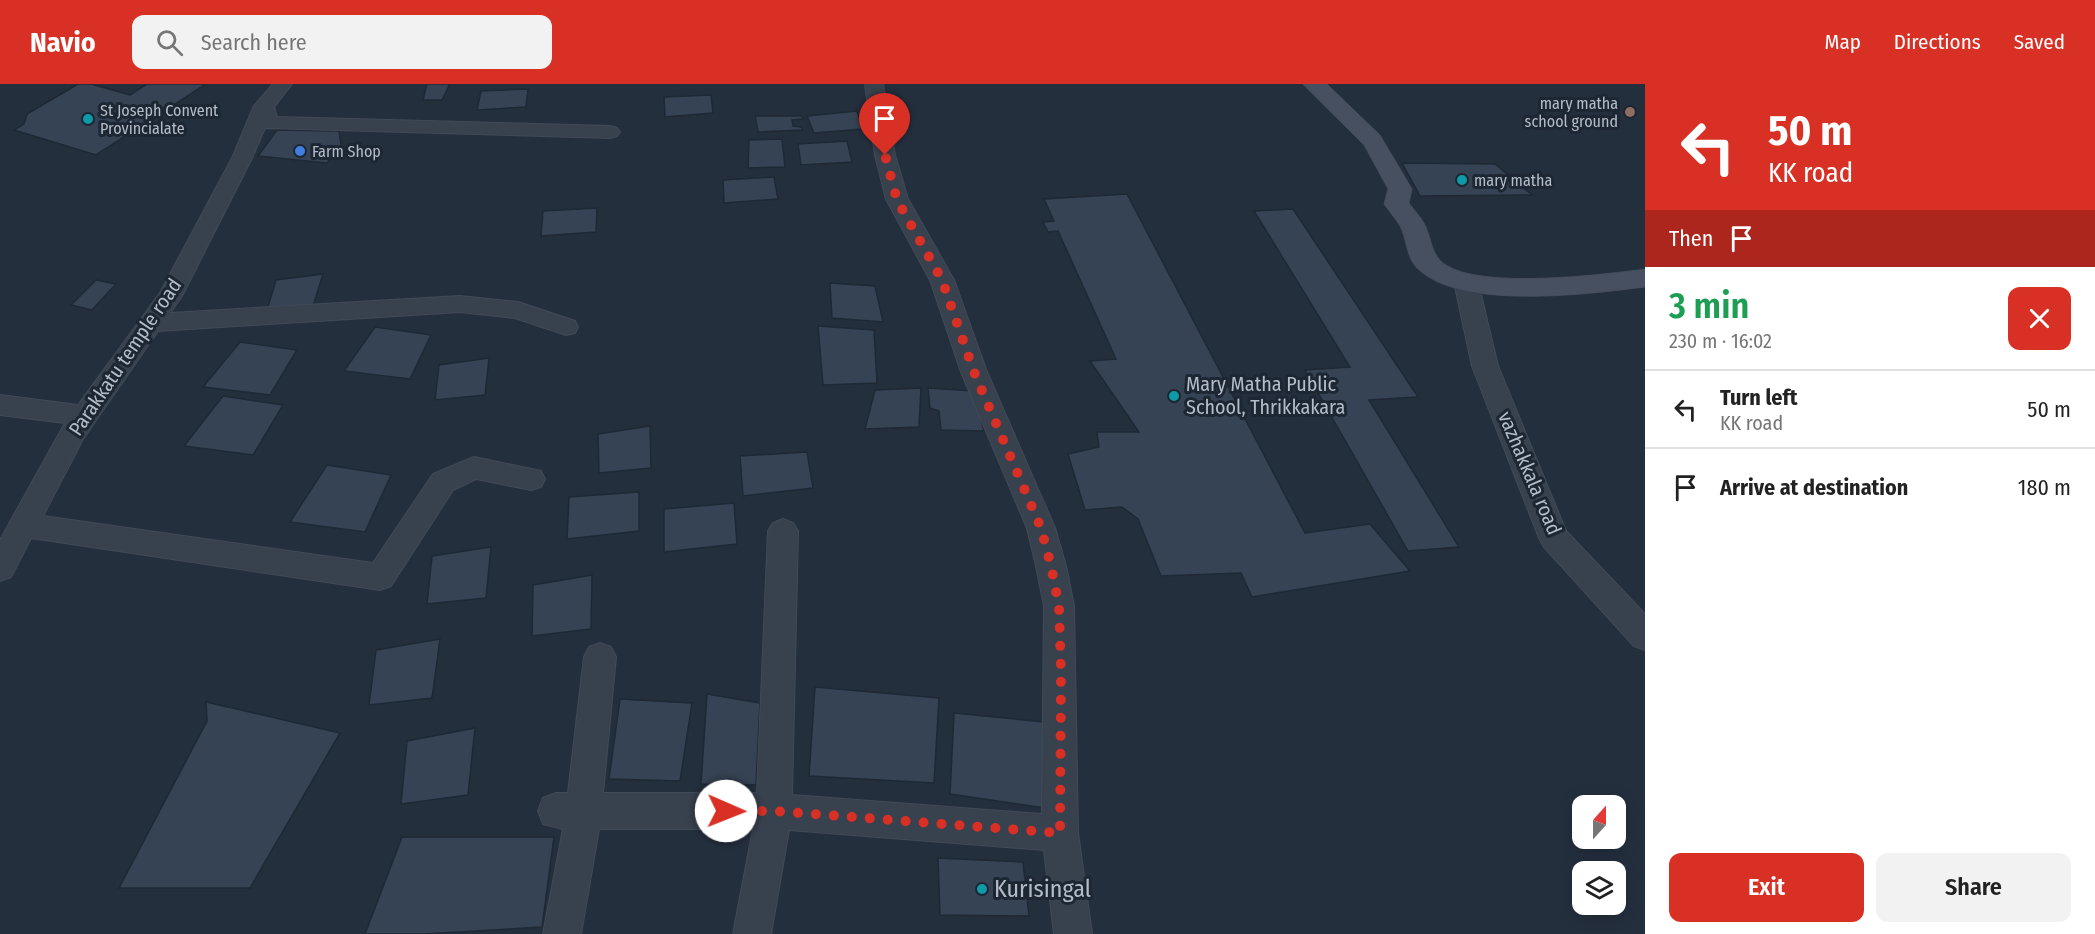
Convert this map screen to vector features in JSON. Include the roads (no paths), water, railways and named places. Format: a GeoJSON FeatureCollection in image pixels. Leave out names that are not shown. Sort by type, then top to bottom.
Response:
{"type":"FeatureCollection","features":[{"type":"Feature","properties":{"kind":"street","name":"Parakkatu temple road"},"geometry":{"type":"LineString","coordinates":[[0,568],[73,433],[170,296],[242,158],[264,106],[283,84]]}},
{"type":"Feature","properties":{"kind":"street"},"geometry":{"type":"LineString","coordinates":[[874,84],[885,155],[897,200],[942,280],[974,372],[1041,528],[1051,566],[1059,606],[1061,663],[1060,833],[1073,934]]}},
{"type":"Feature","properties":{"kind":"street"},"geometry":{"type":"LineString","coordinates":[[1314,84],[1371,140],[1384,158],[1385,166],[1400,189],[1396,204],[1413,226],[1424,260],[1437,272],[1466,282],[1517,288],[1606,283],[1645,278]]}},
{"type":"Feature","properties":{"kind":"street"},"geometry":{"type":"LineString","coordinates":[[264,106],[269,123],[610,132]]}},
{"type":"Feature","properties":{"kind":"street","name":"vazhakkala road"},"geometry":{"type":"LineString","coordinates":[[1466,282],[1485,366],[1554,538],[1645,636]]}},
{"type":"Feature","properties":{"kind":"street"},"geometry":{"type":"LineString","coordinates":[[151,323],[460,304],[518,309],[566,327]]}},
{"type":"Feature","properties":{"kind":"street"},"geometry":{"type":"LineString","coordinates":[[0,405],[85,416]]}},
{"type":"Feature","properties":{"kind":"street"},"geometry":{"type":"LineString","coordinates":[[22,525],[380,577],[443,482],[474,468],[531,479]]}},
{"type":"Feature","properties":{"kind":"street"},"geometry":{"type":"LineString","coordinates":[[752,934],[774,811],[783,531]]}},
{"type":"Feature","properties":{"kind":"street"},"geometry":{"type":"LineString","coordinates":[[562,934],[570,811],[600,657]]}},
{"type":"Feature","properties":{"kind":"street"},"geometry":{"type":"LineString","coordinates":[[570,811],[774,811],[1060,833]]}},
{"type":"Feature","properties":{"kind":"place","name":"mary matha school ground"},"geometry":{"type":"Point","coordinates":[1630,112]}},
{"type":"Feature","properties":{"kind":"place","name":"St Joseph Convent Provincialate"},"geometry":{"type":"Point","coordinates":[88,119]}},
{"type":"Feature","properties":{"kind":"place","name":"Farm Shop"},"geometry":{"type":"Point","coordinates":[300,151]}},
{"type":"Feature","properties":{"kind":"place","name":"mary matha"},"geometry":{"type":"Point","coordinates":[1462,180]}},
{"type":"Feature","properties":{"kind":"place","name":"Mary Matha Public School, Thrikkakara"},"geometry":{"type":"Point","coordinates":[1174,396]}},
{"type":"Feature","properties":{"kind":"place","name":"Kurisingal"},"geometry":{"type":"Point","coordinates":[982,889]}}]}
